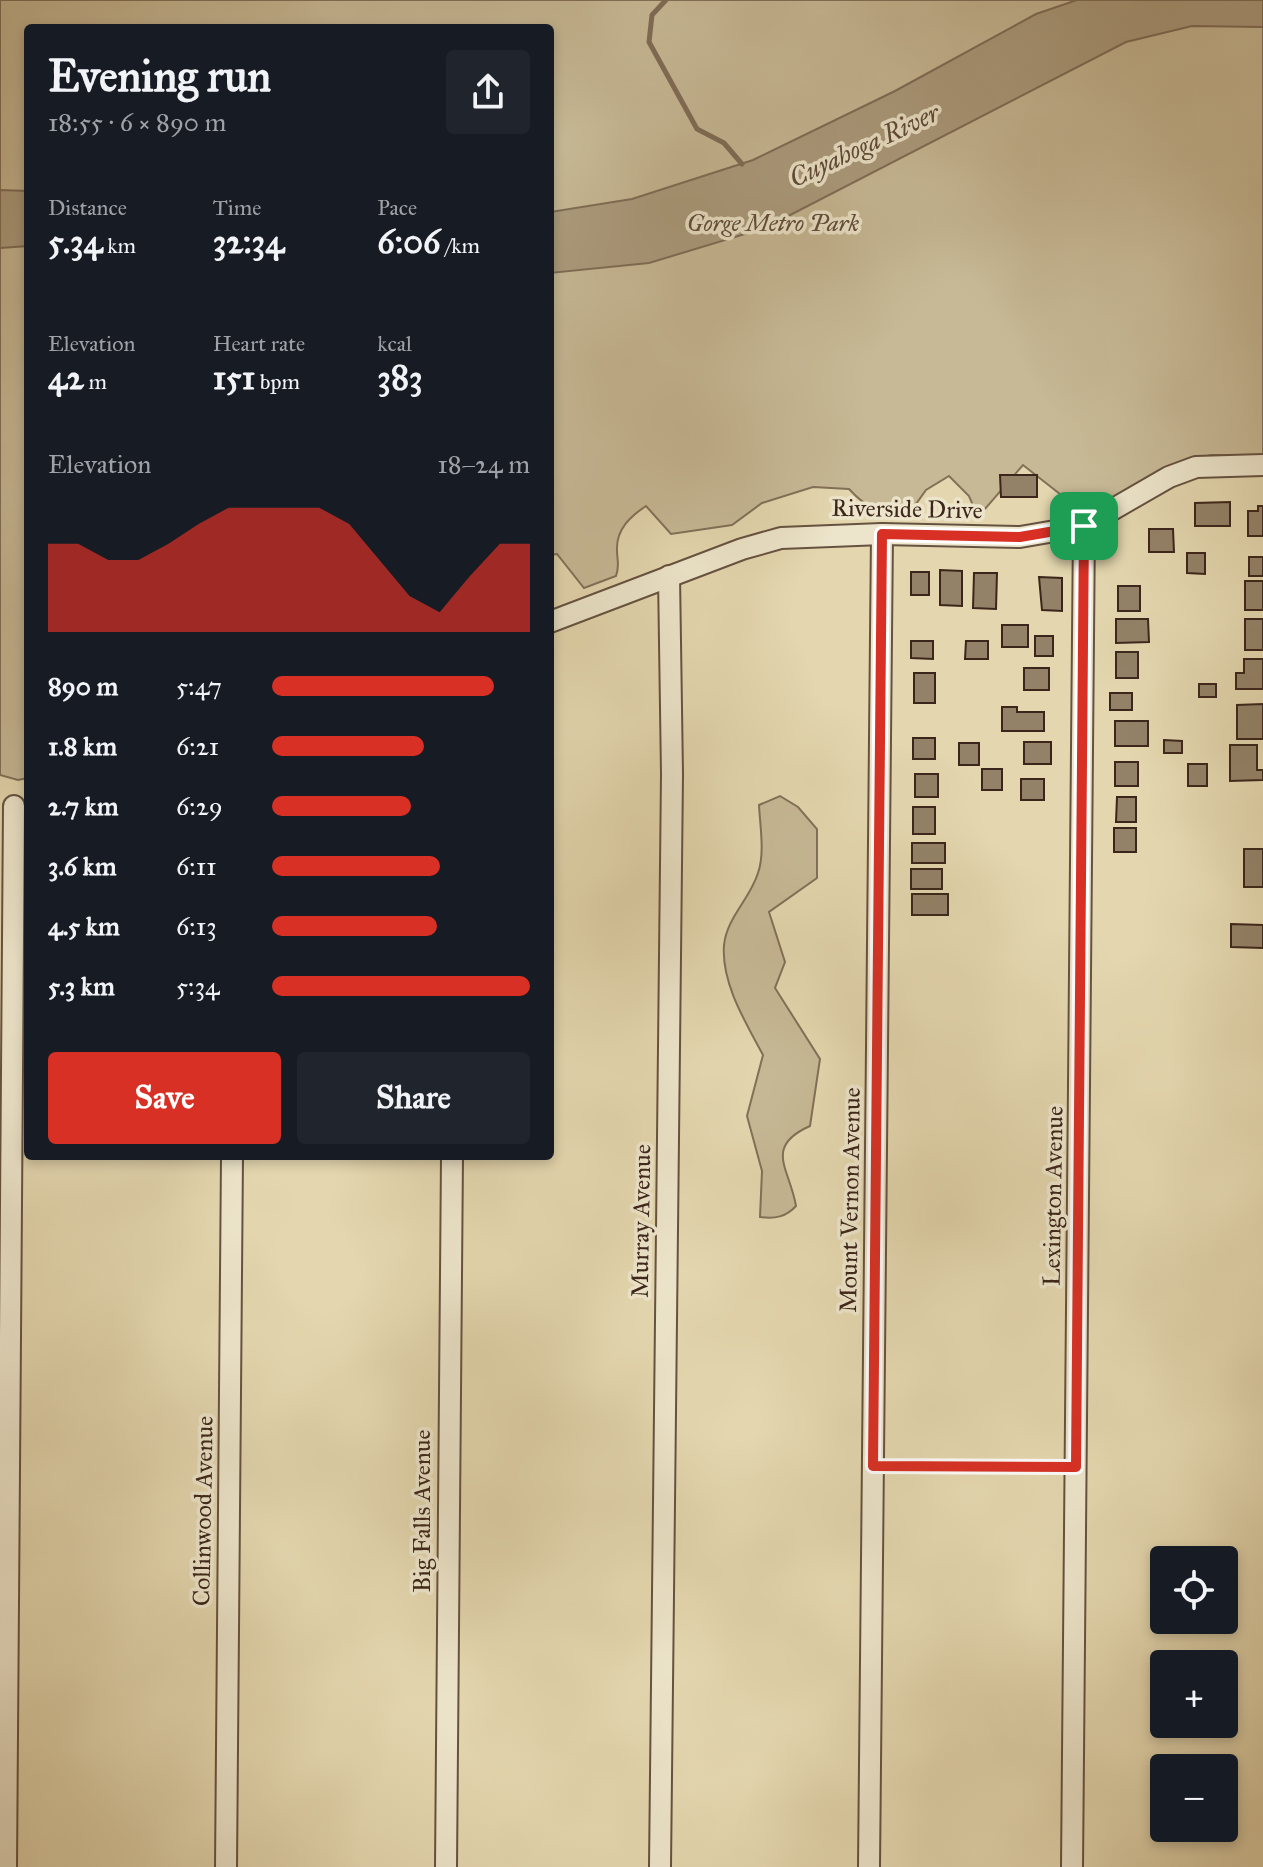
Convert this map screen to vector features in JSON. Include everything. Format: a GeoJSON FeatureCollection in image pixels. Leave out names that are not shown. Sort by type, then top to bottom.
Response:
{"type":"FeatureCollection","features":[{"type":"Feature","properties":{"kind":"street","name":"Riverside Drive"},"geometry":{"type":"LineString","coordinates":[[554,620],[669,576],[781,538],[882,534],[1020,537],[1084,526],[1169,477],[1196,467],[1263,465]]}},
{"type":"Feature","properties":{"kind":"street","name":"Lexington Avenue"},"geometry":{"type":"LineString","coordinates":[[1072,1867],[1084,526]]}},
{"type":"Feature","properties":{"kind":"street","name":"Mount Vernon Avenue"},"geometry":{"type":"LineString","coordinates":[[869,1867],[882,534]]}},
{"type":"Feature","properties":{"kind":"street","name":"Murray Avenue"},"geometry":{"type":"LineString","coordinates":[[660,1867],[672,745],[669,576]]}},
{"type":"Feature","properties":{"kind":"street"},"geometry":{"type":"LineString","coordinates":[[6,1867],[14,806]]}},
{"type":"Feature","properties":{"kind":"street","name":"Collinwood Avenue"},"geometry":{"type":"LineString","coordinates":[[226,1867],[232,1160]]}},
{"type":"Feature","properties":{"kind":"street","name":"Big Falls Avenue"},"geometry":{"type":"LineString","coordinates":[[446,1867],[452,1160]]}},
{"type":"Feature","properties":{"kind":"lane"},"geometry":{"type":"LineString","coordinates":[[873,1466],[1076,1467]]}},
{"type":"Feature","properties":{"kind":"green space","name":"Gorge Metro Park"},"geometry":{"type":"Polygon","coordinates":[[[0,0],[1263,0],[1263,456],[1211,455],[1177,463],[1101,507],[1074,505],[1023,465],[978,517],[969,496],[949,476],[926,490],[911,511],[870,507],[849,489],[813,487],[762,503],[732,525],[671,534],[646,506],[630,519],[619,536],[616,576],[584,588],[557,554],[554,554],[554,24],[24,24],[24,779],[0,775],[0,0]]]}},
{"type":"Feature","properties":{"kind":"green space"},"geometry":{"type":"Polygon","coordinates":[[[780,796],[798,807],[817,829],[817,878],[769,912],[785,962],[775,988],[820,1059],[810,1126],[787,1142],[783,1151],[785,1170],[796,1206],[784,1215],[765,1218],[760,1217],[762,1171],[747,1116],[763,1055],[742,1016],[726,974],[724,945],[729,926],[760,865],[762,839],[759,805],[780,796]]]}},
{"type":"Feature","properties":{"kind":"water","name":"Cuyahoga River"},"geometry":{"type":"Polygon","coordinates":[[[1077,0],[1263,0],[1263,27],[1192,26],[1126,42],[765,228],[649,263],[554,273],[554,211],[632,199],[753,160],[895,91],[1036,14],[1077,0]]]}},
{"type":"Feature","properties":{"kind":"water"},"geometry":{"type":"Polygon","coordinates":[[[0,190],[24,191],[24,246],[0,248],[0,190]]]}},
{"type":"Feature","properties":{"kind":"building"},"geometry":{"type":"Polygon","coordinates":[[[1000,475],[1037,475],[1037,497],[1001,497],[1000,475]]]}},
{"type":"Feature","properties":{"kind":"building"},"geometry":{"type":"Polygon","coordinates":[[[1230,502],[1230,526],[1195,526],[1195,503],[1230,502]]]}},
{"type":"Feature","properties":{"kind":"building"},"geometry":{"type":"Polygon","coordinates":[[[1258,506],[1263,506],[1263,536],[1248,536],[1248,511],[1258,511],[1258,506]]]}},
{"type":"Feature","properties":{"kind":"building"},"geometry":{"type":"Polygon","coordinates":[[[1149,529],[1173,529],[1174,552],[1149,552],[1149,529]]]}},
{"type":"Feature","properties":{"kind":"building"},"geometry":{"type":"Polygon","coordinates":[[[1187,553],[1205,553],[1205,574],[1187,573],[1187,553]]]}},
{"type":"Feature","properties":{"kind":"building"},"geometry":{"type":"Polygon","coordinates":[[[1249,557],[1263,557],[1263,576],[1249,576],[1249,557]]]}},
{"type":"Feature","properties":{"kind":"building"},"geometry":{"type":"Polygon","coordinates":[[[940,570],[962,571],[962,606],[940,605],[940,570]]]}},
{"type":"Feature","properties":{"kind":"building"},"geometry":{"type":"Polygon","coordinates":[[[911,572],[929,572],[929,595],[911,595],[911,572]]]}},
{"type":"Feature","properties":{"kind":"building"},"geometry":{"type":"Polygon","coordinates":[[[974,573],[997,573],[996,609],[973,608],[974,573]]]}},
{"type":"Feature","properties":{"kind":"building"},"geometry":{"type":"Polygon","coordinates":[[[1039,577],[1062,578],[1062,611],[1042,610],[1039,577]]]}},
{"type":"Feature","properties":{"kind":"building"},"geometry":{"type":"Polygon","coordinates":[[[1245,581],[1263,581],[1263,610],[1245,610],[1245,581]]]}},
{"type":"Feature","properties":{"kind":"building"},"geometry":{"type":"Polygon","coordinates":[[[1118,586],[1140,586],[1140,611],[1118,611],[1118,586]]]}},
{"type":"Feature","properties":{"kind":"building"},"geometry":{"type":"Polygon","coordinates":[[[1116,619],[1148,619],[1149,642],[1116,643],[1116,619]]]}},
{"type":"Feature","properties":{"kind":"building"},"geometry":{"type":"Polygon","coordinates":[[[1245,619],[1263,619],[1263,650],[1245,650],[1245,619]]]}},
{"type":"Feature","properties":{"kind":"building"},"geometry":{"type":"Polygon","coordinates":[[[1002,625],[1028,625],[1028,647],[1002,647],[1002,625]]]}},
{"type":"Feature","properties":{"kind":"building"},"geometry":{"type":"Polygon","coordinates":[[[1035,636],[1053,636],[1053,656],[1035,656],[1035,636]]]}},
{"type":"Feature","properties":{"kind":"building"},"geometry":{"type":"Polygon","coordinates":[[[911,641],[933,641],[933,659],[911,658],[911,641]]]}},
{"type":"Feature","properties":{"kind":"building"},"geometry":{"type":"Polygon","coordinates":[[[966,641],[988,641],[988,659],[965,659],[966,641]]]}},
{"type":"Feature","properties":{"kind":"building"},"geometry":{"type":"Polygon","coordinates":[[[1116,652],[1138,652],[1138,678],[1116,678],[1116,652]]]}},
{"type":"Feature","properties":{"kind":"building"},"geometry":{"type":"Polygon","coordinates":[[[1244,659],[1263,659],[1263,689],[1236,689],[1236,673],[1244,673],[1244,659]]]}},
{"type":"Feature","properties":{"kind":"building"},"geometry":{"type":"Polygon","coordinates":[[[1024,668],[1049,668],[1049,690],[1024,690],[1024,668]]]}},
{"type":"Feature","properties":{"kind":"building"},"geometry":{"type":"Polygon","coordinates":[[[914,673],[935,673],[935,703],[914,703],[914,673]]]}},
{"type":"Feature","properties":{"kind":"building"},"geometry":{"type":"Polygon","coordinates":[[[1199,684],[1216,684],[1216,697],[1199,697],[1199,684]]]}},
{"type":"Feature","properties":{"kind":"building"},"geometry":{"type":"Polygon","coordinates":[[[1110,693],[1132,693],[1132,710],[1110,710],[1110,693]]]}},
{"type":"Feature","properties":{"kind":"building"},"geometry":{"type":"Polygon","coordinates":[[[1263,704],[1263,739],[1237,739],[1237,705],[1263,704]]]}},
{"type":"Feature","properties":{"kind":"building"},"geometry":{"type":"Polygon","coordinates":[[[1002,707],[1017,707],[1017,712],[1044,712],[1044,731],[1002,731],[1002,707]]]}},
{"type":"Feature","properties":{"kind":"building"},"geometry":{"type":"Polygon","coordinates":[[[1115,721],[1148,721],[1148,746],[1115,746],[1115,721]]]}},
{"type":"Feature","properties":{"kind":"building"},"geometry":{"type":"Polygon","coordinates":[[[913,738],[935,738],[935,759],[913,759],[913,738]]]}},
{"type":"Feature","properties":{"kind":"building"},"geometry":{"type":"Polygon","coordinates":[[[1164,740],[1182,741],[1182,753],[1164,753],[1164,740]]]}},
{"type":"Feature","properties":{"kind":"building"},"geometry":{"type":"Polygon","coordinates":[[[1024,742],[1051,742],[1051,764],[1024,764],[1024,742]]]}},
{"type":"Feature","properties":{"kind":"building"},"geometry":{"type":"Polygon","coordinates":[[[959,743],[979,743],[979,765],[959,765],[959,743]]]}},
{"type":"Feature","properties":{"kind":"building"},"geometry":{"type":"Polygon","coordinates":[[[1230,745],[1257,745],[1257,770],[1263,770],[1263,780],[1230,781],[1230,745]]]}},
{"type":"Feature","properties":{"kind":"building"},"geometry":{"type":"Polygon","coordinates":[[[1115,762],[1138,762],[1138,786],[1115,786],[1115,762]]]}},
{"type":"Feature","properties":{"kind":"building"},"geometry":{"type":"Polygon","coordinates":[[[1188,764],[1207,764],[1207,786],[1188,786],[1188,764]]]}},
{"type":"Feature","properties":{"kind":"building"},"geometry":{"type":"Polygon","coordinates":[[[982,769],[1002,769],[1002,790],[982,790],[982,769]]]}},
{"type":"Feature","properties":{"kind":"building"},"geometry":{"type":"Polygon","coordinates":[[[915,774],[938,774],[938,797],[915,797],[915,774]]]}},
{"type":"Feature","properties":{"kind":"building"},"geometry":{"type":"Polygon","coordinates":[[[1021,779],[1044,779],[1044,800],[1021,800],[1021,779]]]}},
{"type":"Feature","properties":{"kind":"building"},"geometry":{"type":"Polygon","coordinates":[[[1117,797],[1136,797],[1136,822],[1116,822],[1117,797]]]}},
{"type":"Feature","properties":{"kind":"building"},"geometry":{"type":"Polygon","coordinates":[[[913,807],[935,807],[935,834],[913,834],[913,807]]]}},
{"type":"Feature","properties":{"kind":"building"},"geometry":{"type":"Polygon","coordinates":[[[1114,828],[1136,828],[1136,852],[1114,852],[1114,828]]]}},
{"type":"Feature","properties":{"kind":"building"},"geometry":{"type":"Polygon","coordinates":[[[912,843],[945,843],[945,863],[912,863],[912,843]]]}},
{"type":"Feature","properties":{"kind":"building"},"geometry":{"type":"Polygon","coordinates":[[[1244,849],[1263,849],[1263,887],[1244,887],[1244,849]]]}},
{"type":"Feature","properties":{"kind":"building"},"geometry":{"type":"Polygon","coordinates":[[[911,869],[942,869],[942,889],[911,889],[911,869]]]}},
{"type":"Feature","properties":{"kind":"building"},"geometry":{"type":"Polygon","coordinates":[[[912,894],[948,894],[948,915],[912,915],[912,894]]]}},
{"type":"Feature","properties":{"kind":"building"},"geometry":{"type":"Polygon","coordinates":[[[1231,924],[1263,925],[1263,948],[1231,947],[1231,924]]]}},
{"type":"Feature","properties":{"kind":"waterway"},"geometry":{"type":"LineString","coordinates":[[666,0],[652,15],[649,42],[697,129],[724,143],[742,164]]}},
{"type":"Feature","properties":{"kind":"route"},"geometry":{"type":"LineString","coordinates":[[1084,526],[1076,1467],[873,1466],[884,617],[882,534],[1020,537],[1084,526]]}}]}
